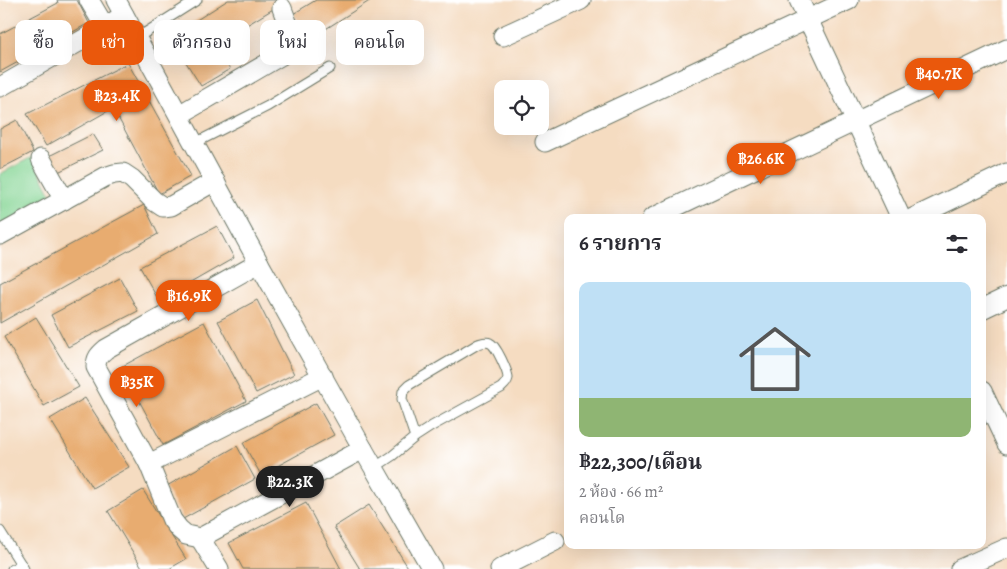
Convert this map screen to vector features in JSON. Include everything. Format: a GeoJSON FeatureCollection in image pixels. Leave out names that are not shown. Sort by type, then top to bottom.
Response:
{"type":"FeatureCollection","features":[{"type":"Feature","properties":{"kind":"street"},"geometry":{"type":"LineString","coordinates":[[89,0],[101,20]]}},
{"type":"Feature","properties":{"kind":"street"},"geometry":{"type":"LineString","coordinates":[[503,36],[581,0]]}},
{"type":"Feature","properties":{"kind":"street"},"geometry":{"type":"LineString","coordinates":[[799,0],[899,214]]}},
{"type":"Feature","properties":{"kind":"street"},"geometry":{"type":"LineString","coordinates":[[545,142],[849,0]]}},
{"type":"Feature","properties":{"kind":"street"},"geometry":{"type":"LineString","coordinates":[[111,20],[120,8],[127,20]]}},
{"type":"Feature","properties":{"kind":"street"},"geometry":{"type":"LineString","coordinates":[[179,115],[289,49],[291,42],[290,33],[282,8]]}},
{"type":"Feature","properties":{"kind":"street"},"geometry":{"type":"LineString","coordinates":[[0,87],[82,40]]}},
{"type":"Feature","properties":{"kind":"street"},"geometry":{"type":"LineString","coordinates":[[660,214],[1007,49]]}},
{"type":"Feature","properties":{"kind":"street"},"geometry":{"type":"LineString","coordinates":[[144,51],[260,263],[432,569]]}},
{"type":"Feature","properties":{"kind":"street"},"geometry":{"type":"LineString","coordinates":[[41,158],[64,200]]}},
{"type":"Feature","properties":{"kind":"street"},"geometry":{"type":"LineString","coordinates":[[0,235],[105,177],[114,174],[123,173],[132,179],[154,201],[163,207],[171,206],[215,181]]}},
{"type":"Feature","properties":{"kind":"street"},"geometry":{"type":"LineString","coordinates":[[922,214],[1007,173]]}},
{"type":"Feature","properties":{"kind":"street"},"geometry":{"type":"LineString","coordinates":[[260,263],[106,349],[96,360],[96,368],[149,464],[172,520],[186,535],[200,538],[363,448]]}},
{"type":"Feature","properties":{"kind":"street"},"geometry":{"type":"LineString","coordinates":[[986,307],[1007,297]]}},
{"type":"Feature","properties":{"kind":"street"},"geometry":{"type":"LineString","coordinates":[[149,464],[323,376]]}},
{"type":"Feature","properties":{"kind":"street"},"geometry":{"type":"LineString","coordinates":[[986,401],[996,427],[1007,444]]}},
{"type":"Feature","properties":{"kind":"street"},"geometry":{"type":"LineString","coordinates":[[200,538],[218,569]]}},
{"type":"Feature","properties":{"kind":"street"},"geometry":{"type":"LineString","coordinates":[[500,569],[556,541]]}},
{"type":"Feature","properties":{"kind":"street"},"geometry":{"type":"LineString","coordinates":[[960,569],[1007,548]]}},
{"type":"Feature","properties":{"kind":"lane"},"geometry":{"type":"LineString","coordinates":[[144,34],[197,0]]}},
{"type":"Feature","properties":{"kind":"lane"},"geometry":{"type":"LineString","coordinates":[[195,143],[268,106],[330,68]]}},
{"type":"Feature","properties":{"kind":"lane"},"geometry":{"type":"LineString","coordinates":[[374,468],[432,426],[502,388],[507,382],[508,376],[493,345],[484,342],[478,344],[409,384],[403,391],[402,399],[415,437]]}},
{"type":"Feature","properties":{"kind":"lane"},"geometry":{"type":"LineString","coordinates":[[0,531],[23,567],[12,569]]}},
{"type":"Feature","properties":{"kind":"green space"},"geometry":{"type":"Polygon","coordinates":[[[32,157],[54,200],[0,230],[0,174],[32,157]]]}},
{"type":"Feature","properties":{"kind":"building"},"geometry":{"type":"Polygon","coordinates":[[[57,0],[77,0],[87,20],[82,20],[82,27],[72,32],[72,20],[26,20],[58,3],[57,0]]]}},
{"type":"Feature","properties":{"kind":"building"},"geometry":{"type":"Polygon","coordinates":[[[228,0],[288,0],[250,23],[250,20],[197,20],[228,0]]]}},
{"type":"Feature","properties":{"kind":"building"},"geometry":{"type":"Polygon","coordinates":[[[316,0],[371,0],[340,20],[336,20],[336,22],[326,29],[326,20],[297,20],[293,14],[316,0]]]}},
{"type":"Feature","properties":{"kind":"building"},"geometry":{"type":"Polygon","coordinates":[[[15,26],[15,64],[0,72],[0,34],[15,26]]]}},
{"type":"Feature","properties":{"kind":"building"},"geometry":{"type":"Polygon","coordinates":[[[124,65],[129,65],[191,176],[159,194],[113,108],[46,146],[27,114],[124,65]]]}},
{"type":"Feature","properties":{"kind":"building"},"geometry":{"type":"Polygon","coordinates":[[[188,65],[227,65],[230,69],[201,86],[188,65]]]}},
{"type":"Feature","properties":{"kind":"building"},"geometry":{"type":"Polygon","coordinates":[[[17,120],[33,152],[0,169],[0,129],[17,120]]]}},
{"type":"Feature","properties":{"kind":"building"},"geometry":{"type":"Polygon","coordinates":[[[93,134],[103,150],[54,174],[45,158],[93,134]]]}},
{"type":"Feature","properties":{"kind":"building"},"geometry":{"type":"Polygon","coordinates":[[[144,205],[158,234],[0,323],[0,283],[144,205]]]}},
{"type":"Feature","properties":{"kind":"building"},"geometry":{"type":"Polygon","coordinates":[[[217,226],[234,258],[159,301],[140,267],[217,226]]]}},
{"type":"Feature","properties":{"kind":"building"},"geometry":{"type":"Polygon","coordinates":[[[120,278],[138,311],[68,347],[51,315],[120,278]]]}},
{"type":"Feature","properties":{"kind":"building"},"geometry":{"type":"Polygon","coordinates":[[[257,300],[294,374],[256,393],[218,321],[257,300]]]}},
{"type":"Feature","properties":{"kind":"building"},"geometry":{"type":"Polygon","coordinates":[[[36,317],[79,387],[44,406],[4,337],[36,317]]]}},
{"type":"Feature","properties":{"kind":"building"},"geometry":{"type":"Polygon","coordinates":[[[204,322],[246,401],[163,445],[121,367],[204,322]]]}},
{"type":"Feature","properties":{"kind":"building"},"geometry":{"type":"Polygon","coordinates":[[[85,398],[129,467],[92,488],[50,419],[85,398]]]}},
{"type":"Feature","properties":{"kind":"building"},"geometry":{"type":"Polygon","coordinates":[[[316,403],[334,435],[261,475],[243,443],[316,403]]]}},
{"type":"Feature","properties":{"kind":"building"},"geometry":{"type":"Polygon","coordinates":[[[237,446],[255,479],[183,519],[165,487],[237,446]]]}},
{"type":"Feature","properties":{"kind":"building"},"geometry":{"type":"Polygon","coordinates":[[[143,490],[186,559],[169,569],[143,569],[108,511],[143,490]]]}},
{"type":"Feature","properties":{"kind":"building"},"geometry":{"type":"Polygon","coordinates":[[[306,503],[341,569],[243,569],[229,543],[306,503]]]}},
{"type":"Feature","properties":{"kind":"building"},"geometry":{"type":"Polygon","coordinates":[[[369,505],[409,569],[360,569],[334,527],[369,505]]]}}]}
